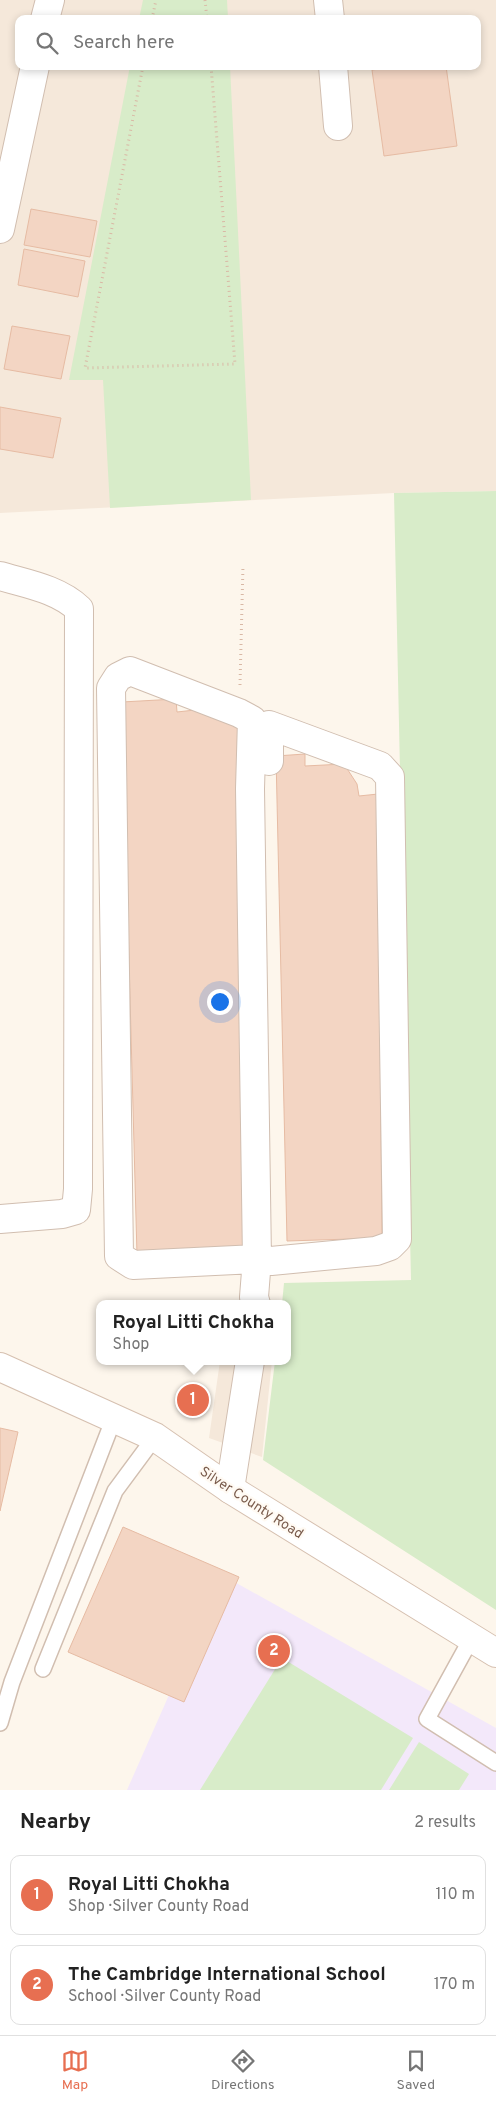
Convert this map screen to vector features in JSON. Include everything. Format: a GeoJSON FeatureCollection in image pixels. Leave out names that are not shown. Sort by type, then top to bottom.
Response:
{"type":"FeatureCollection","features":[{"type":"Feature","properties":{"kind":"street"},"geometry":{"type":"LineString","coordinates":[[47,15],[50,0]]}},
{"type":"Feature","properties":{"kind":"street"},"geometry":{"type":"LineString","coordinates":[[328,0],[330,15]]}},
{"type":"Feature","properties":{"kind":"street"},"geometry":{"type":"LineString","coordinates":[[0,229],[34,70]]}},
{"type":"Feature","properties":{"kind":"street"},"geometry":{"type":"LineString","coordinates":[[333,70],[338,126]]}},
{"type":"Feature","properties":{"kind":"street"},"geometry":{"type":"LineString","coordinates":[[0,576],[68,599],[78,609],[79,726],[78,1189],[76,1210],[62,1214],[0,1219]]}},
{"type":"Feature","properties":{"kind":"street"},"geometry":{"type":"LineString","coordinates":[[255,1300],[254,1297],[264,1260],[270,983],[269,725],[380,766],[390,776],[397,1239],[390,1246],[376,1251],[264,1260],[133,1265],[119,1256],[112,688],[118,677],[130,671],[239,713],[252,720],[250,789],[264,1260],[266,1299],[265,1300]]}},
{"type":"Feature","properties":{"kind":"street"},"geometry":{"type":"LineString","coordinates":[[230,1489],[249,1365]]}},
{"type":"Feature","properties":{"kind":"street","name":"Silver County Road"},"geometry":{"type":"LineString","coordinates":[[0,1367],[155,1436],[230,1489],[496,1653]]}},
{"type":"Feature","properties":{"kind":"lane"},"geometry":{"type":"LineString","coordinates":[[0,1723],[12,1682],[114,1418]]}},
{"type":"Feature","properties":{"kind":"lane"},"geometry":{"type":"LineString","coordinates":[[43,1668],[115,1491],[155,1436]]}},
{"type":"Feature","properties":{"kind":"lane"},"geometry":{"type":"LineString","coordinates":[[471,1639],[427,1719],[496,1763]]}},
{"type":"Feature","properties":{"kind":"path"},"geometry":{"type":"LineString","coordinates":[[153,15],[156,0]]}},
{"type":"Feature","properties":{"kind":"path"},"geometry":{"type":"LineString","coordinates":[[206,0],[207,15]]}},
{"type":"Feature","properties":{"kind":"path"},"geometry":{"type":"LineString","coordinates":[[142,70],[85,368],[235,364],[211,70]]}},
{"type":"Feature","properties":{"kind":"path"},"geometry":{"type":"LineString","coordinates":[[239,713],[244,565]]}},
{"type":"Feature","properties":{"kind":"shaded area"},"geometry":{"type":"Polygon","coordinates":[[[0,0],[496,0],[496,491],[394,493],[0,513],[0,0]]]}},
{"type":"Feature","properties":{"kind":"shaded area"},"geometry":{"type":"Polygon","coordinates":[[[219,1365],[272,1365],[262,1457],[209,1438],[219,1365]]]}},
{"type":"Feature","properties":{"kind":"shaded area"},"geometry":{"type":"Polygon","coordinates":[[[222,1575],[496,1728],[496,1790],[127,1790],[222,1575]]]}},
{"type":"Feature","properties":{"kind":"green space"},"geometry":{"type":"Polygon","coordinates":[[[143,0],[227,0],[228,15],[140,15],[143,0]]]}},
{"type":"Feature","properties":{"kind":"green space"},"geometry":{"type":"Polygon","coordinates":[[[129,70],[230,70],[251,500],[110,508],[103,380],[69,380],[129,70]]]}},
{"type":"Feature","properties":{"kind":"green space"},"geometry":{"type":"Polygon","coordinates":[[[496,491],[496,1610],[263,1460],[275,1365],[291,1365],[291,1300],[282,1300],[284,1283],[411,1280],[394,493],[496,491]]]}},
{"type":"Feature","properties":{"kind":"green space"},"geometry":{"type":"Polygon","coordinates":[[[282,1658],[413,1738],[381,1790],[200,1790],[282,1658]]]}},
{"type":"Feature","properties":{"kind":"green space"},"geometry":{"type":"Polygon","coordinates":[[[419,1742],[469,1774],[459,1790],[389,1790],[419,1742]]]}},
{"type":"Feature","properties":{"kind":"building"},"geometry":{"type":"Polygon","coordinates":[[[372,70],[447,70],[457,146],[384,156],[372,70]]]}},
{"type":"Feature","properties":{"kind":"building"},"geometry":{"type":"Polygon","coordinates":[[[31,209],[97,221],[90,257],[24,245],[31,209]]]}},
{"type":"Feature","properties":{"kind":"building"},"geometry":{"type":"Polygon","coordinates":[[[24,249],[85,261],[78,297],[18,285],[24,249]]]}},
{"type":"Feature","properties":{"kind":"building"},"geometry":{"type":"Polygon","coordinates":[[[12,326],[70,336],[61,379],[4,369],[12,326]]]}},
{"type":"Feature","properties":{"kind":"building"},"geometry":{"type":"Polygon","coordinates":[[[0,407],[61,418],[53,458],[0,449],[0,407]]]}},
{"type":"Feature","properties":{"kind":"building"},"geometry":{"type":"Polygon","coordinates":[[[176,699],[177,712],[213,708],[238,716],[248,1251],[137,1255],[122,702],[176,699]]]}},
{"type":"Feature","properties":{"kind":"building"},"geometry":{"type":"Polygon","coordinates":[[[305,754],[305,766],[344,764],[357,784],[359,796],[378,794],[382,1238],[287,1241],[276,756],[305,754]]]}},
{"type":"Feature","properties":{"kind":"building"},"geometry":{"type":"Polygon","coordinates":[[[0,1428],[18,1432],[0,1511],[0,1428]]]}},
{"type":"Feature","properties":{"kind":"building"},"geometry":{"type":"Polygon","coordinates":[[[123,1527],[239,1577],[184,1702],[68,1652],[123,1527]]]}},
{"type":"Feature","properties":{"kind":"place","name":"Royal Litti Chokha"},"geometry":{"type":"Point","coordinates":[193,1400]}},
{"type":"Feature","properties":{"kind":"place","name":"The Cambridge International School"},"geometry":{"type":"Point","coordinates":[274,1651]}}]}
